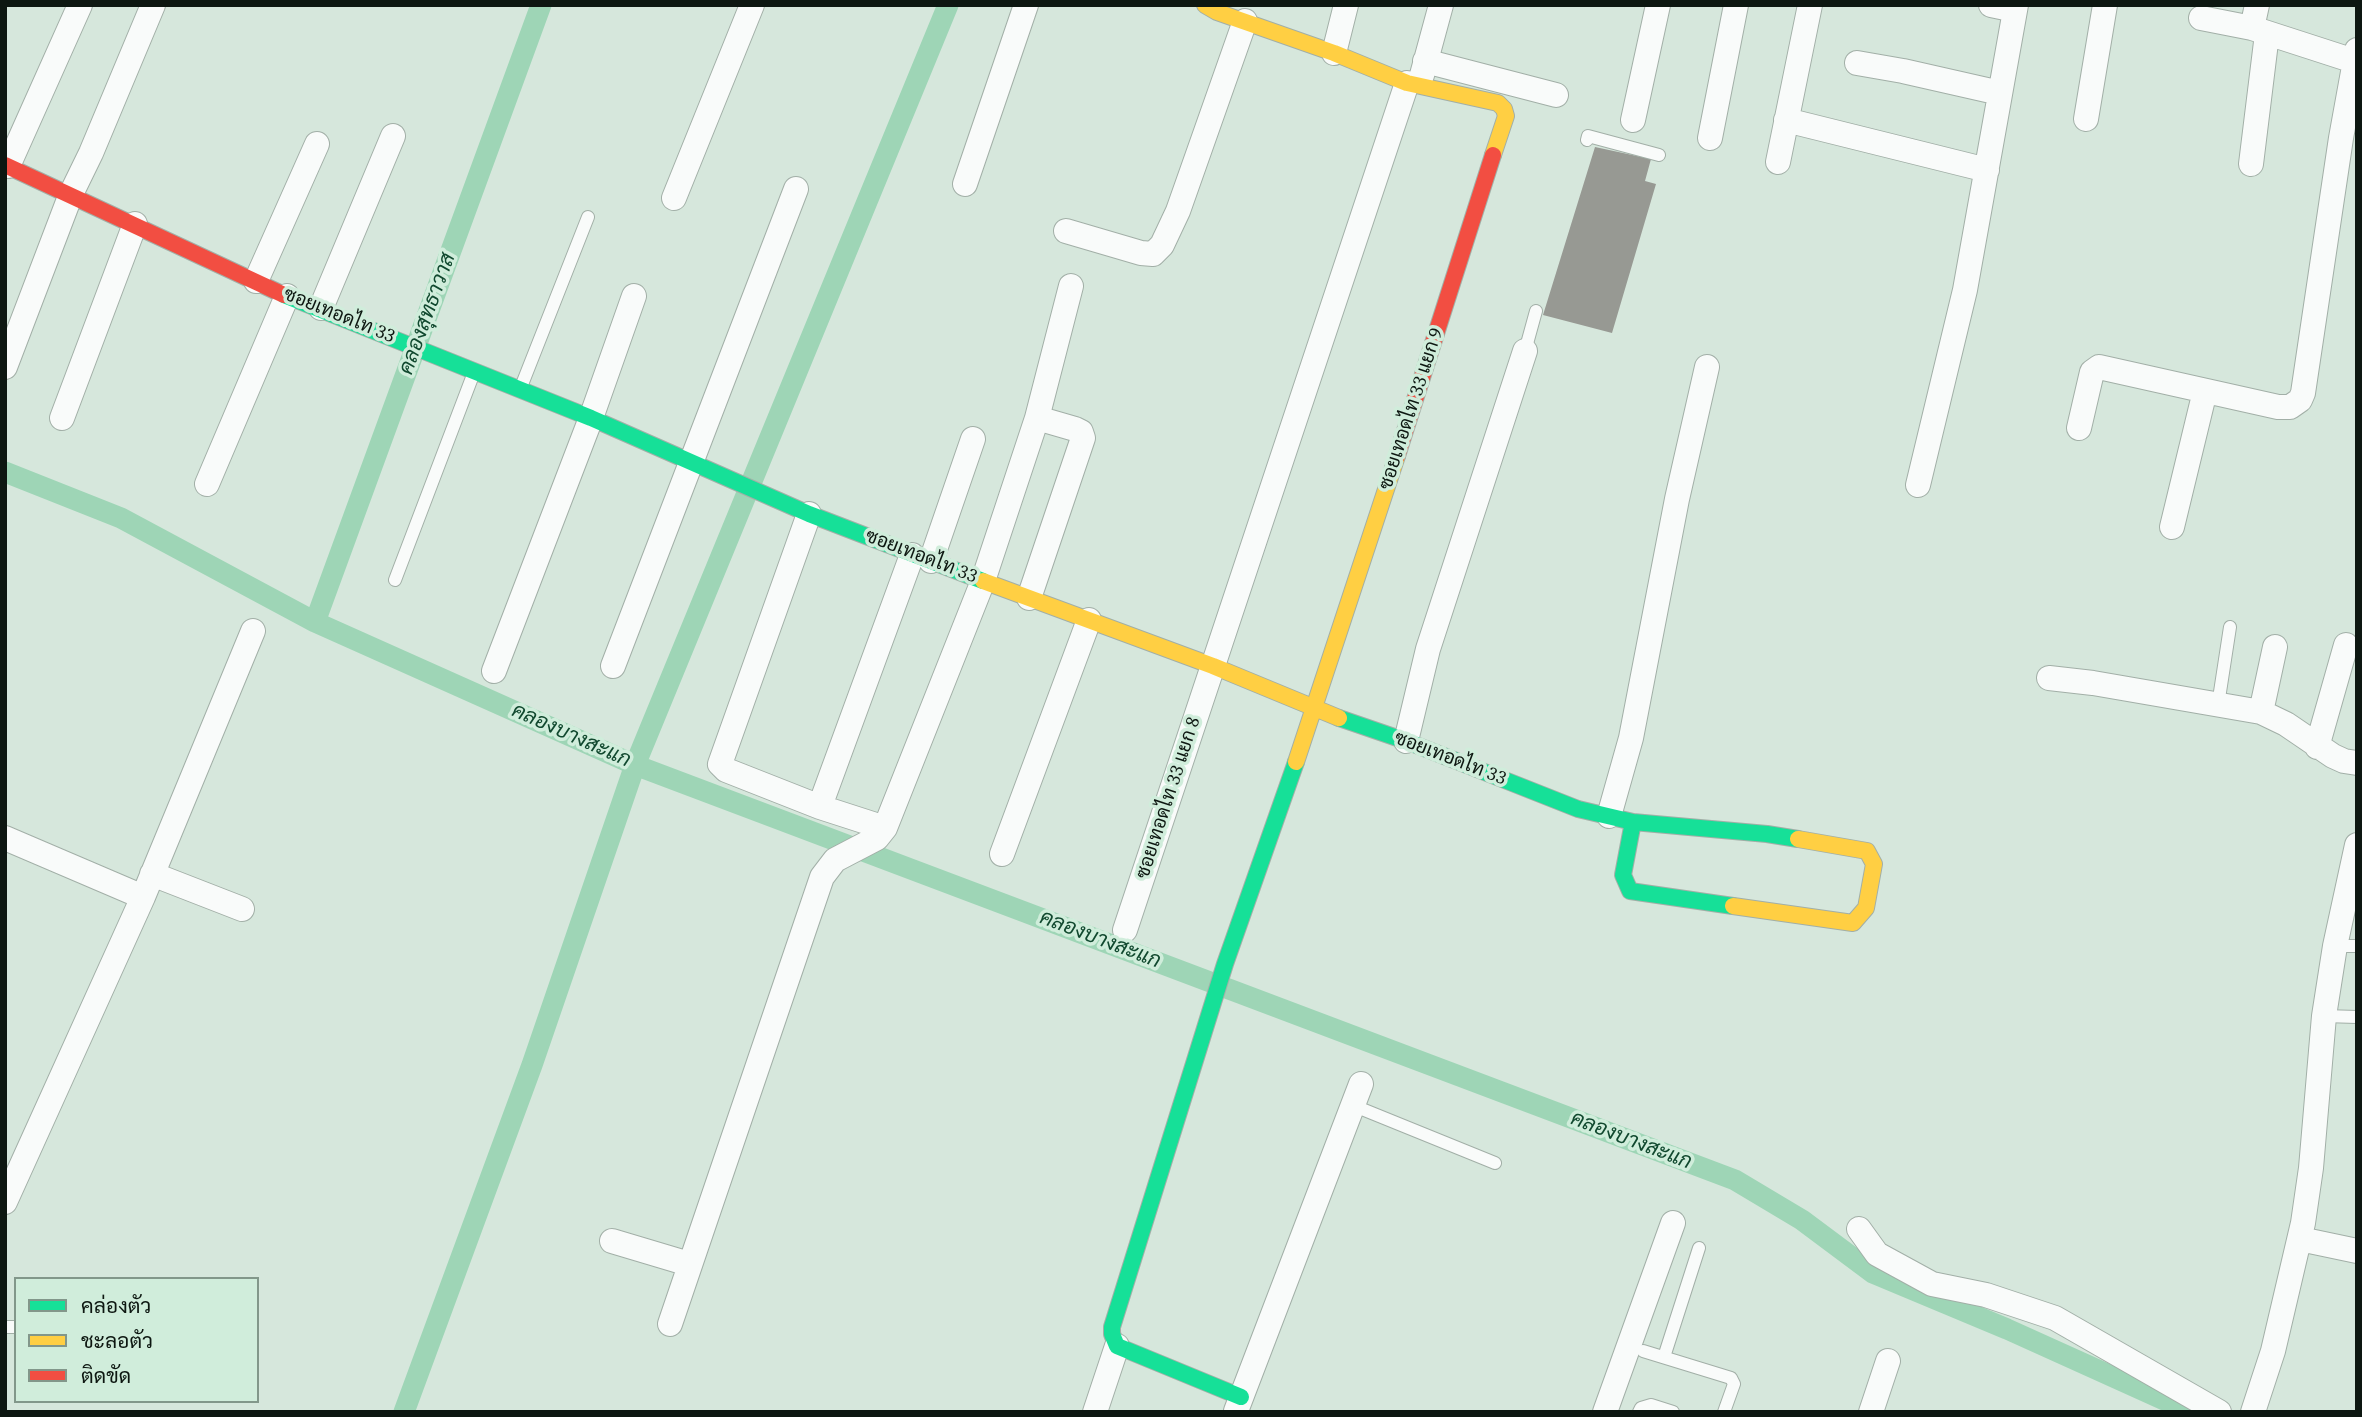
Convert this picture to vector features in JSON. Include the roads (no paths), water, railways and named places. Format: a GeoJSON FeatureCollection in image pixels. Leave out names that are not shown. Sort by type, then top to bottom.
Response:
{"type":"FeatureCollection","features":[{"type":"Feature","properties":{"kind":"street"},"geometry":{"type":"LineString","coordinates":[[7,166],[80,5]]}},
{"type":"Feature","properties":{"kind":"street"},"geometry":{"type":"LineString","coordinates":[[5,367],[71,194],[153,5]]}},
{"type":"Feature","properties":{"kind":"street"},"geometry":{"type":"LineString","coordinates":[[674,198],[752,5]]}},
{"type":"Feature","properties":{"kind":"street"},"geometry":{"type":"LineString","coordinates":[[965,184],[1026,5]]}},
{"type":"Feature","properties":{"kind":"street"},"geometry":{"type":"LineString","coordinates":[[1205,5],[1217,12],[1334,53],[1413,85]]}},
{"type":"Feature","properties":{"kind":"street"},"geometry":{"type":"LineString","coordinates":[[1334,53],[1346,5]]}},
{"type":"Feature","properties":{"kind":"street","name":"ซอยเทอดไท 33 แยก 8"},"geometry":{"type":"LineString","coordinates":[[1125,930],[1413,85],[1425,61],[1441,5]]}},
{"type":"Feature","properties":{"kind":"street"},"geometry":{"type":"LineString","coordinates":[[1633,120],[1658,5]]}},
{"type":"Feature","properties":{"kind":"street"},"geometry":{"type":"LineString","coordinates":[[1710,138],[1737,5]]}},
{"type":"Feature","properties":{"kind":"street"},"geometry":{"type":"LineString","coordinates":[[1778,163],[1810,5]]}},
{"type":"Feature","properties":{"kind":"street"},"geometry":{"type":"LineString","coordinates":[[1918,485],[1965,290],[2016,8],[1991,5]]}},
{"type":"Feature","properties":{"kind":"street"},"geometry":{"type":"LineString","coordinates":[[2086,119],[2105,5]]}},
{"type":"Feature","properties":{"kind":"street"},"geometry":{"type":"LineString","coordinates":[[2079,428],[2092,372],[2099,367],[2278,407],[2290,407],[2300,400],[2303,393],[2323,267],[2349,141],[2355,55],[2259,22],[2201,18]]}},
{"type":"Feature","properties":{"kind":"street"},"geometry":{"type":"LineString","coordinates":[[1066,231],[1141,253],[1153,254],[1162,244],[1178,211],[1245,21]]}},
{"type":"Feature","properties":{"kind":"street"},"geometry":{"type":"LineString","coordinates":[[2251,163],[2259,22]]}},
{"type":"Feature","properties":{"kind":"street"},"geometry":{"type":"LineString","coordinates":[[1425,61],[1556,95]]}},
{"type":"Feature","properties":{"kind":"street"},"geometry":{"type":"LineString","coordinates":[[1857,63],[2000,93]]}},
{"type":"Feature","properties":{"kind":"street","name":"ซอยเทอดไท 33 แยก 9"},"geometry":{"type":"LineString","coordinates":[[1117,1346],[1112,1326],[1225,964],[1315,710],[1506,116],[1504,108],[1497,103],[1413,85]]}},
{"type":"Feature","properties":{"kind":"street"},"geometry":{"type":"LineString","coordinates":[[1786,120],[1987,170]]}},
{"type":"Feature","properties":{"kind":"street"},"geometry":{"type":"LineString","coordinates":[[321,307],[393,136]]}},
{"type":"Feature","properties":{"kind":"street"},"geometry":{"type":"LineString","coordinates":[[256,281],[317,144]]}},
{"type":"Feature","properties":{"kind":"street","name":"ซอยเทอดไท 33"},"geometry":{"type":"LineString","coordinates":[[7,166],[286,296],[321,307],[591,418],[809,514],[1213,666],[1315,710],[1406,741],[1577,809],[1633,822],[1767,834],[1867,851],[1874,864],[1866,908],[1853,922],[1843,923],[1630,891],[1623,875],[1633,822]]}},
{"type":"Feature","properties":{"kind":"street"},"geometry":{"type":"LineString","coordinates":[[613,666],[796,189]]}},
{"type":"Feature","properties":{"kind":"street"},"geometry":{"type":"LineString","coordinates":[[62,418],[135,224]]}},
{"type":"Feature","properties":{"kind":"street"},"geometry":{"type":"LineString","coordinates":[[670,1325],[822,877],[835,860],[881,833],[983,581],[1037,418],[1071,286]]}},
{"type":"Feature","properties":{"kind":"street"},"geometry":{"type":"LineString","coordinates":[[207,484],[286,296]]}},
{"type":"Feature","properties":{"kind":"street"},"geometry":{"type":"LineString","coordinates":[[494,671],[591,418],[634,296]]}},
{"type":"Feature","properties":{"kind":"street"},"geometry":{"type":"LineString","coordinates":[[1406,741],[1428,649],[1525,351]]}},
{"type":"Feature","properties":{"kind":"street"},"geometry":{"type":"LineString","coordinates":[[1609,816],[1631,738],[1677,499],[1707,367]]}},
{"type":"Feature","properties":{"kind":"street"},"geometry":{"type":"LineString","coordinates":[[2172,527],[2205,391]]}},
{"type":"Feature","properties":{"kind":"street"},"geometry":{"type":"LineString","coordinates":[[1029,598],[1083,438],[1081,432],[1075,429],[1037,418]]}},
{"type":"Feature","properties":{"kind":"street"},"geometry":{"type":"LineString","coordinates":[[820,806],[921,558],[973,439]]}},
{"type":"Feature","properties":{"kind":"street"},"geometry":{"type":"LineString","coordinates":[[809,514],[720,764],[726,770],[881,833]]}},
{"type":"Feature","properties":{"kind":"street"},"geometry":{"type":"LineString","coordinates":[[1002,854],[1089,620]]}},
{"type":"Feature","properties":{"kind":"street"},"geometry":{"type":"LineString","coordinates":[[5,1202],[148,886],[253,631]]}},
{"type":"Feature","properties":{"kind":"street"},"geometry":{"type":"LineString","coordinates":[[2317,747],[2347,645]]}},
{"type":"Feature","properties":{"kind":"street"},"geometry":{"type":"LineString","coordinates":[[2261,712],[2275,648]]}},
{"type":"Feature","properties":{"kind":"street"},"geometry":{"type":"LineString","coordinates":[[2049,678],[2261,712],[2286,724],[2317,747],[2344,761],[2357,763]]}},
{"type":"Feature","properties":{"kind":"street"},"geometry":{"type":"LineString","coordinates":[[5,838],[148,886],[242,909]]}},
{"type":"Feature","properties":{"kind":"street"},"geometry":{"type":"LineString","coordinates":[[2253,1412],[2273,1351],[2300,1239],[2311,1168],[2325,1016],[2346,946],[2357,845]]}},
{"type":"Feature","properties":{"kind":"street"},"geometry":{"type":"LineString","coordinates":[[1095,1412],[1117,1346],[1238,1405],[1357,1094]]}},
{"type":"Feature","properties":{"kind":"street"},"geometry":{"type":"LineString","coordinates":[[1605,1412],[1673,1223]]}},
{"type":"Feature","properties":{"kind":"street"},"geometry":{"type":"LineString","coordinates":[[1858,1229],[1877,1254],[1932,1284],[1986,1296],[2055,1318],[2219,1412]]}},
{"type":"Feature","properties":{"kind":"street"},"geometry":{"type":"LineString","coordinates":[[2300,1239],[2357,1251]]}},
{"type":"Feature","properties":{"kind":"street"},"geometry":{"type":"LineString","coordinates":[[612,1241],[689,1264]]}},
{"type":"Feature","properties":{"kind":"street"},"geometry":{"type":"LineString","coordinates":[[1871,1412],[1888,1361]]}},
{"type":"Feature","properties":{"kind":"lane"},"geometry":{"type":"LineString","coordinates":[[1587,140],[1588,136],[1659,155]]}},
{"type":"Feature","properties":{"kind":"lane"},"geometry":{"type":"LineString","coordinates":[[519,390],[587,217]]}},
{"type":"Feature","properties":{"kind":"lane"},"geometry":{"type":"LineString","coordinates":[[1525,351],[1536,311]]}},
{"type":"Feature","properties":{"kind":"lane"},"geometry":{"type":"LineString","coordinates":[[395,580],[475,371]]}},
{"type":"Feature","properties":{"kind":"lane"},"geometry":{"type":"LineString","coordinates":[[2218,705],[2230,627]]}},
{"type":"Feature","properties":{"kind":"lane"},"geometry":{"type":"LineString","coordinates":[[2325,1016],[2357,1017]]}},
{"type":"Feature","properties":{"kind":"lane"},"geometry":{"type":"LineString","coordinates":[[1357,1094],[1495,1163]]}},
{"type":"Feature","properties":{"kind":"lane"},"geometry":{"type":"LineString","coordinates":[[1664,1357],[1699,1248]]}},
{"type":"Feature","properties":{"kind":"lane"},"geometry":{"type":"LineString","coordinates":[[1643,1351],[1731,1378],[1734,1384],[1724,1412]]}},
{"type":"Feature","properties":{"kind":"lane"},"geometry":{"type":"LineString","coordinates":[[1639,1412],[1641,1408],[1651,1405],[1673,1412]]}},
{"type":"Feature","properties":{"kind":"waterway","name":"คลองสุทธาวาส"},"geometry":{"type":"LineString","coordinates":[[315,622],[541,5]]}},
{"type":"Feature","properties":{"kind":"waterway"},"geometry":{"type":"LineString","coordinates":[[404,1412],[532,1065],[635,765],[948,5]]}},
{"type":"Feature","properties":{"kind":"waterway","name":"คลองบางสะแก"},"geometry":{"type":"LineString","coordinates":[[5,472],[121,518],[315,622],[635,765],[1735,1180],[1802,1220],[1873,1273],[2007,1329],[2191,1412]]}}]}
